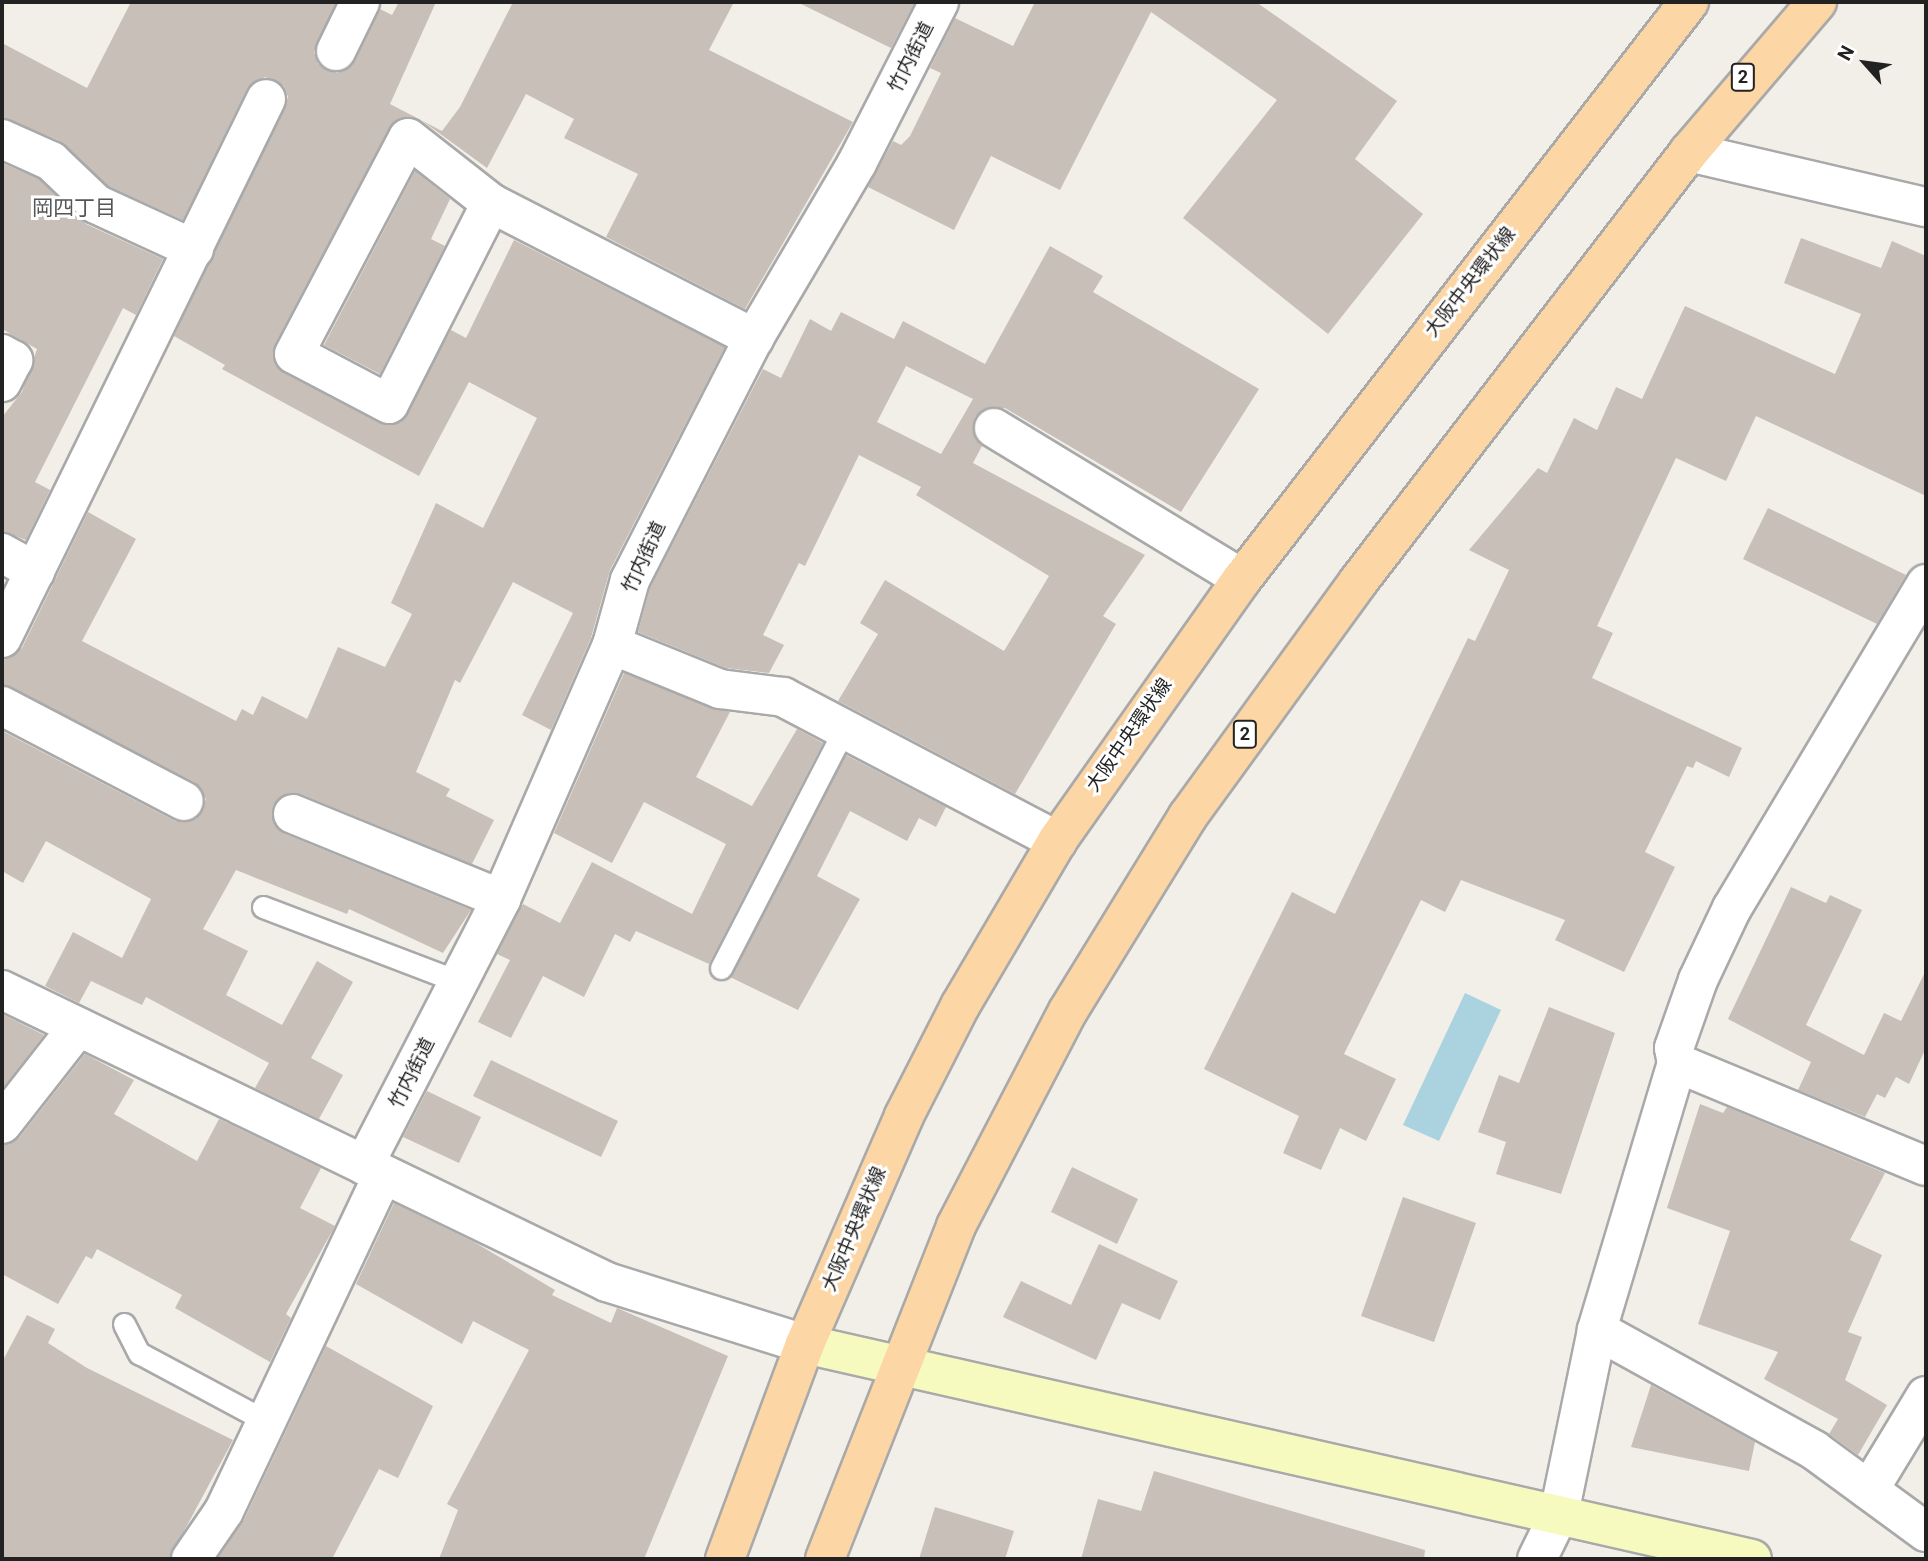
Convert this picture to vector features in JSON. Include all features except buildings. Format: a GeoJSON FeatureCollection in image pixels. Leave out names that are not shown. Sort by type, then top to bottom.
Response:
{"type":"FeatureCollection","features":[{"type":"Feature","properties":{"kind":"main road","name":"大阪中央環状線"},"geometry":{"type":"LineString","coordinates":[[725,1559],[805,1344],[904,1116],[960,1006],[1057,841],[1242,579],[1689,2]]}},
{"type":"Feature","properties":{"kind":"main road","name":"2"},"geometry":{"type":"LineString","coordinates":[[825,1559],[898,1366],[956,1226],[1068,1011],[1188,816],[1357,582],[1689,152],[1797,2]]}},
{"type":"Feature","properties":{"kind":"main road","name":"2"},"geometry":{"type":"LineString","coordinates":[[1689,152],[1817,2]]}},
{"type":"Feature","properties":{"kind":"street"},"geometry":{"type":"LineString","coordinates":[[336,51],[360,2]]}},
{"type":"Feature","properties":{"kind":"street","name":"竹内街道"},"geometry":{"type":"LineString","coordinates":[[191,1559],[224,1511],[458,982],[501,899],[612,646],[630,580],[754,338],[857,163],[939,2]]}},
{"type":"Feature","properties":{"kind":"street"},"geometry":{"type":"LineString","coordinates":[[2,638],[266,100]]}},
{"type":"Feature","properties":{"kind":"street"},"geometry":{"type":"LineString","coordinates":[[491,203],[389,404],[294,354],[408,138],[491,203],[754,338]]}},
{"type":"Feature","properties":{"kind":"street"},"geometry":{"type":"LineString","coordinates":[[2,139],[51,161],[96,204],[194,250]]}},
{"type":"Feature","properties":{"kind":"street"},"geometry":{"type":"LineString","coordinates":[[1689,152],[1926,207]]}},
{"type":"Feature","properties":{"kind":"street"},"geometry":{"type":"LineString","coordinates":[[2,354],[13,360],[2,382]]}},
{"type":"Feature","properties":{"kind":"street"},"geometry":{"type":"LineString","coordinates":[[994,428],[1242,579]]}},
{"type":"Feature","properties":{"kind":"street"},"geometry":{"type":"LineString","coordinates":[[2,553],[35,571]]}},
{"type":"Feature","properties":{"kind":"street"},"geometry":{"type":"LineString","coordinates":[[1537,1559],[1559,1514],[1597,1330],[1677,1063],[1674,1048],[1698,980],[1732,908],[1926,583]]}},
{"type":"Feature","properties":{"kind":"street"},"geometry":{"type":"LineString","coordinates":[[612,646],[720,689],[783,697],[846,726],[1057,841]]}},
{"type":"Feature","properties":{"kind":"street"},"geometry":{"type":"LineString","coordinates":[[2,706],[184,801]]}},
{"type":"Feature","properties":{"kind":"street"},"geometry":{"type":"LineString","coordinates":[[293,814],[501,899]]}},
{"type":"Feature","properties":{"kind":"street"},"geometry":{"type":"LineString","coordinates":[[2,990],[607,1282],[805,1344],[1752,1559]]}},
{"type":"Feature","properties":{"kind":"street"},"geometry":{"type":"LineString","coordinates":[[2,1124],[78,1027]]}},
{"type":"Feature","properties":{"kind":"street"},"geometry":{"type":"LineString","coordinates":[[1677,1063],[1922,1157]]}},
{"type":"Feature","properties":{"kind":"street"},"geometry":{"type":"LineString","coordinates":[[1597,1330],[1814,1450],[1926,1532]]}},
{"type":"Feature","properties":{"kind":"street"},"geometry":{"type":"LineString","coordinates":[[1869,1490],[1926,1396]]}},
{"type":"Feature","properties":{"kind":"lane"},"geometry":{"type":"LineString","coordinates":[[721,968],[846,726]]}},
{"type":"Feature","properties":{"kind":"lane"},"geometry":{"type":"LineString","coordinates":[[263,907],[458,982]]}},
{"type":"Feature","properties":{"kind":"lane"},"geometry":{"type":"LineString","coordinates":[[124,1324],[139,1353],[266,1421]]}},
{"type":"Feature","properties":{"kind":"water"},"geometry":{"type":"Polygon","coordinates":[[[1465,993],[1501,1010],[1439,1141],[1403,1125],[1465,993]]]}},
{"type":"Feature","properties":{"kind":"district","name":"岡四丁目"},"geometry":{"type":"Point","coordinates":[74,208]}}]}
